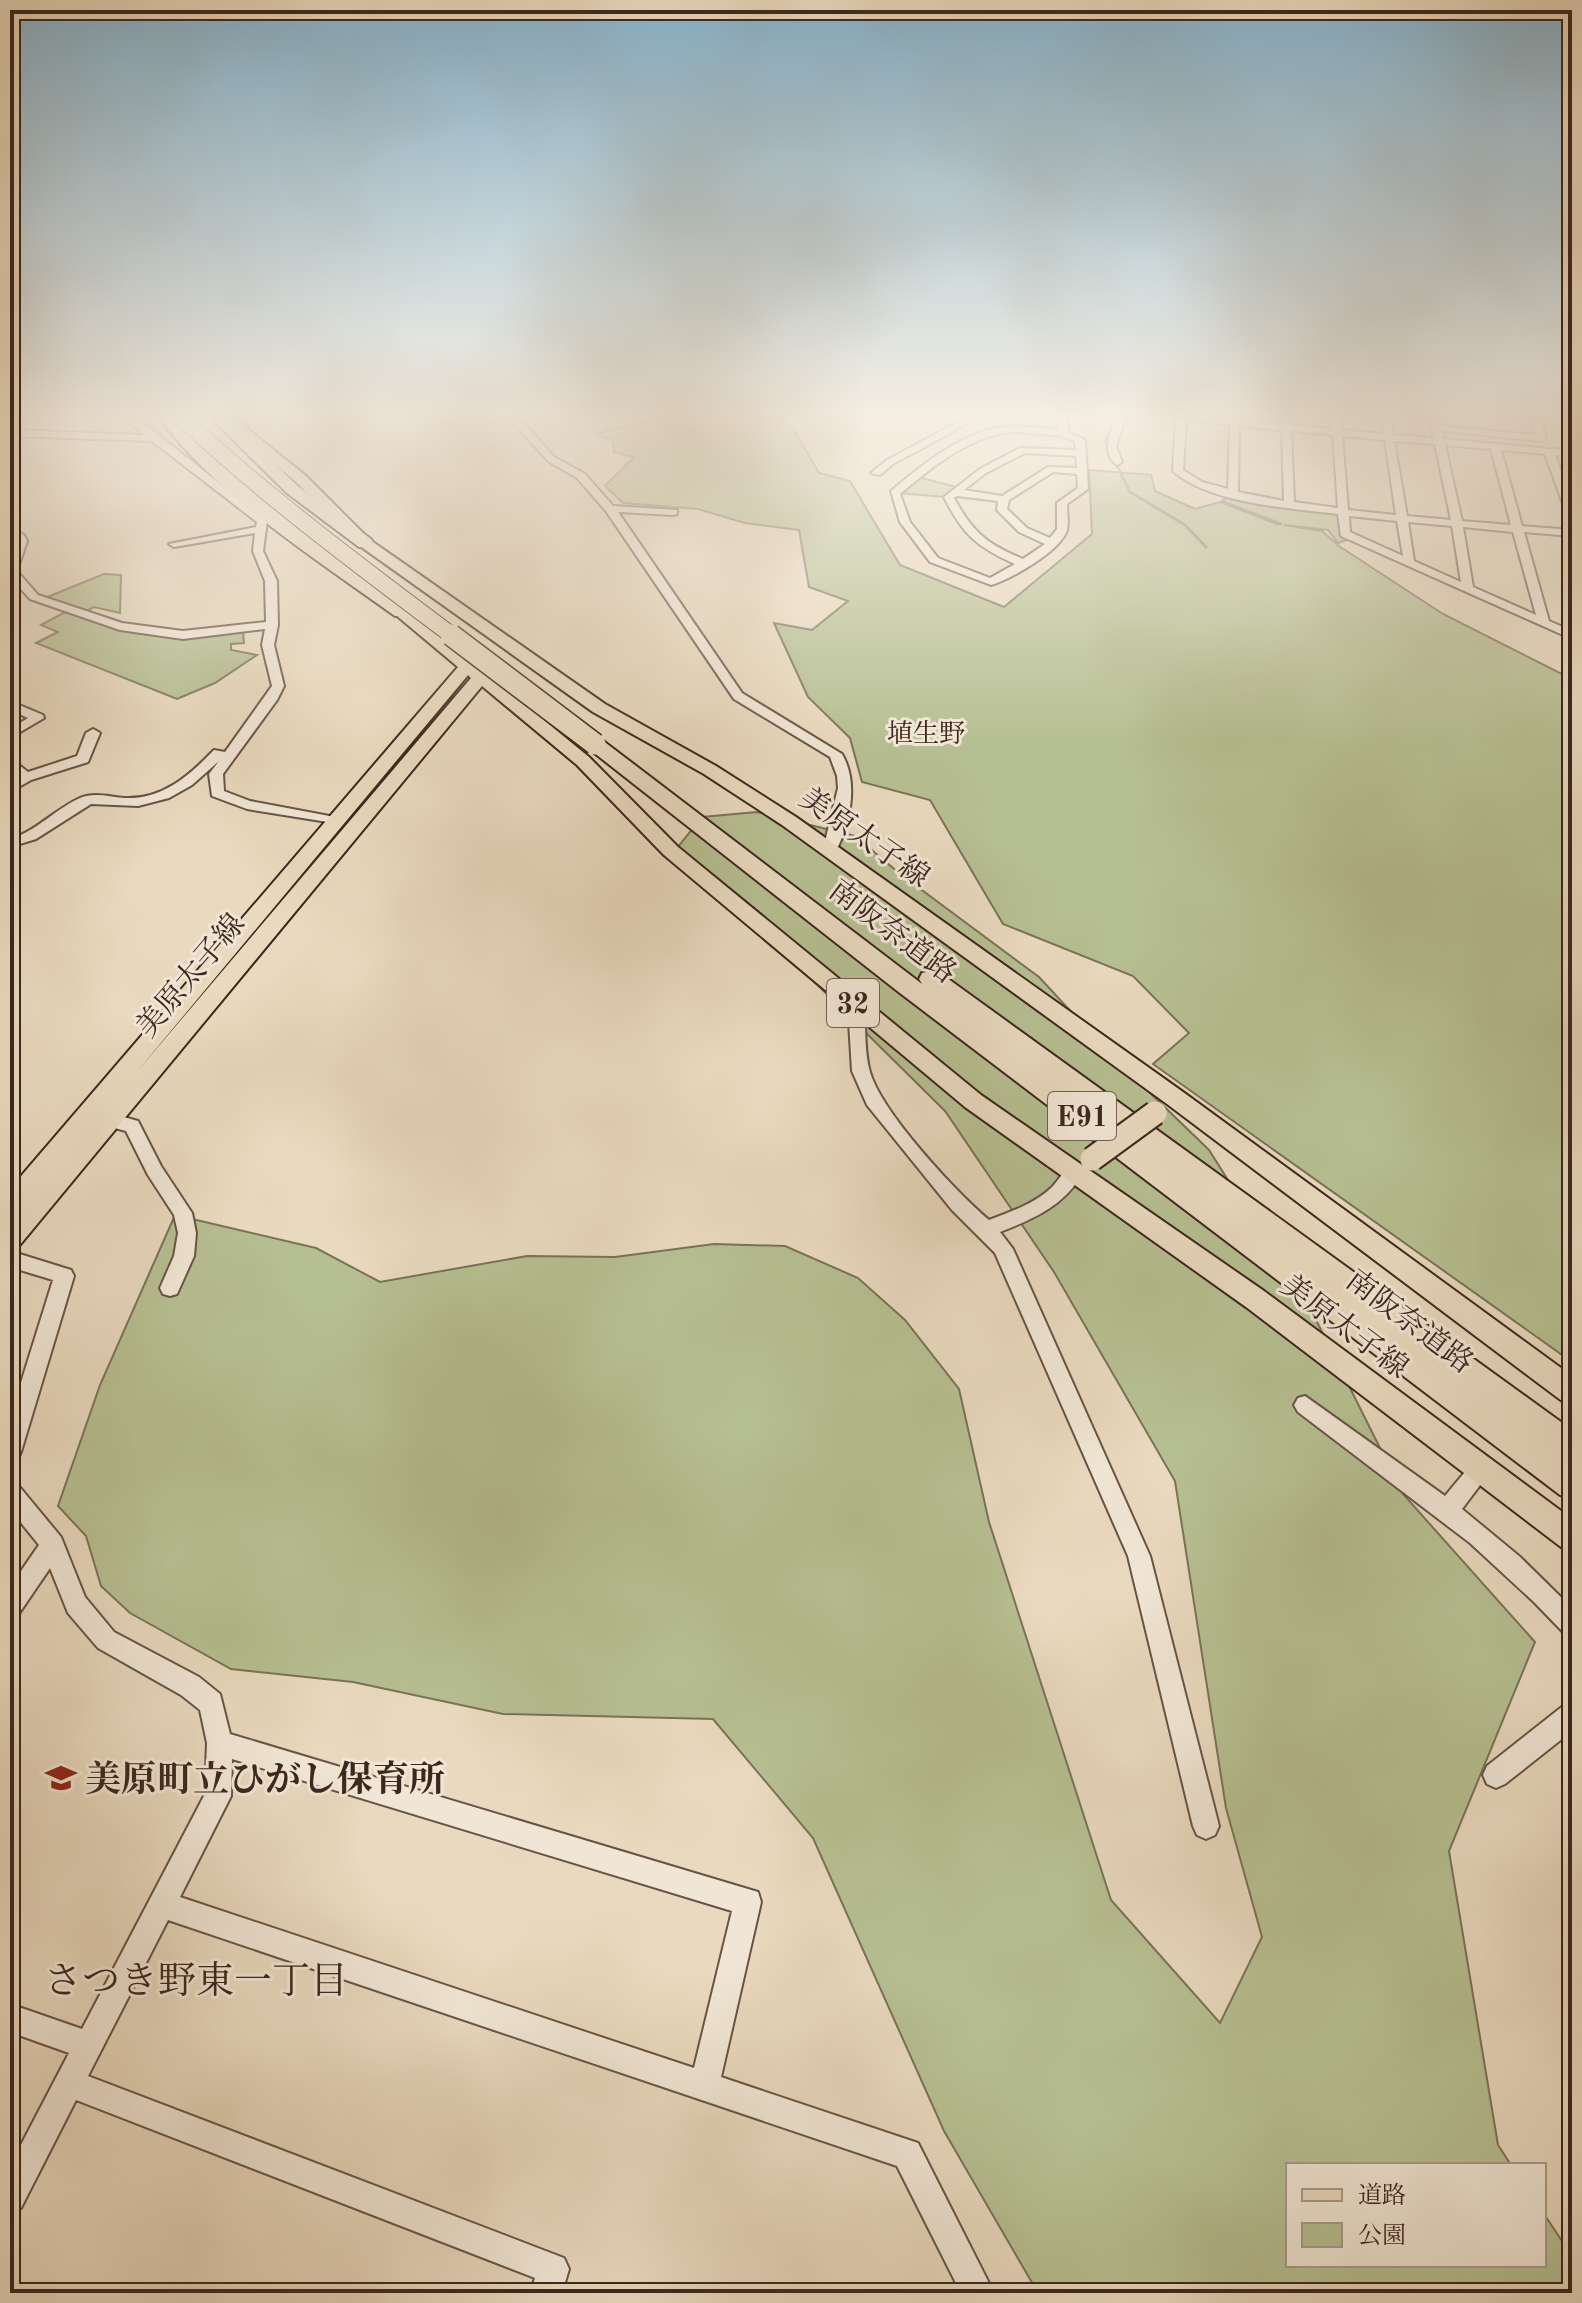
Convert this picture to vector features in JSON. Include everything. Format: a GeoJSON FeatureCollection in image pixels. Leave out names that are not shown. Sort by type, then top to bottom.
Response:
{"type":"FeatureCollection","features":[{"type":"Feature","properties":{"kind":"highway"},"geometry":{"type":"LineString","coordinates":[[284,526],[315,553],[401,612]]}},
{"type":"Feature","properties":{"kind":"highway","name":"南阪奈道路"},"geometry":{"type":"LineString","coordinates":[[308,526],[1572,1449]]}},
{"type":"Feature","properties":{"kind":"highway","name":"南阪奈道路"},"geometry":{"type":"LineString","coordinates":[[328,526],[603,740],[905,984],[1572,1484]]}},
{"type":"Feature","properties":{"kind":"highway"},"geometry":{"type":"LineString","coordinates":[[343,526],[365,543]]}},
{"type":"Feature","properties":{"kind":"main road","name":"美原太子線"},"geometry":{"type":"LineString","coordinates":[[298,526],[583,761],[671,851],[973,1101],[1083,1166],[1572,1537]]}},
{"type":"Feature","properties":{"kind":"main road","name":"美原太子線"},"geometry":{"type":"LineString","coordinates":[[348,526],[365,543],[599,708],[749,794],[830,850],[1175,1098],[1572,1392]]}},
{"type":"Feature","properties":{"kind":"main road","name":"美原太子線"},"geometry":{"type":"LineString","coordinates":[[10,1206],[335,821],[502,639]]}},
{"type":"Feature","properties":{"kind":"main road","name":"美原太子線"},"geometry":{"type":"LineString","coordinates":[[10,1239],[473,672]]}},
{"type":"Feature","properties":{"kind":"main road"},"geometry":{"type":"LineString","coordinates":[[1083,1166],[1175,1098]]}},
{"type":"Feature","properties":{"kind":"street"},"geometry":{"type":"LineString","coordinates":[[622,526],[738,696],[835,754],[842,762],[843,797],[830,850]]}},
{"type":"Feature","properties":{"kind":"street"},"geometry":{"type":"LineString","coordinates":[[908,526],[934,560],[991,582],[1025,564],[1055,541],[1062,526]]}},
{"type":"Feature","properties":{"kind":"street"},"geometry":{"type":"LineString","coordinates":[[967,526],[982,546],[1025,564]]}},
{"type":"Feature","properties":{"kind":"street"},"geometry":{"type":"LineString","coordinates":[[1019,526],[1050,542]]}},
{"type":"Feature","properties":{"kind":"street"},"geometry":{"type":"LineString","coordinates":[[1345,526],[1345,534],[1572,635]]}},
{"type":"Feature","properties":{"kind":"street"},"geometry":{"type":"LineString","coordinates":[[1403,526],[1409,562]]}},
{"type":"Feature","properties":{"kind":"street"},"geometry":{"type":"LineString","coordinates":[[1457,526],[1468,588]]}},
{"type":"Feature","properties":{"kind":"street"},"geometry":{"type":"LineString","coordinates":[[1502,526],[1572,533]]}},
{"type":"Feature","properties":{"kind":"street"},"geometry":{"type":"LineString","coordinates":[[1518,528],[1544,623]]}},
{"type":"Feature","properties":{"kind":"street"},"geometry":{"type":"LineString","coordinates":[[174,544],[261,529],[258,551],[271,581],[272,625],[268,645],[278,686],[216,774],[217,793],[247,805],[335,821]]}},
{"type":"Feature","properties":{"kind":"street"},"geometry":{"type":"LineString","coordinates":[[10,531],[22,541],[11,571],[34,597],[120,626],[183,635],[272,625]]}},
{"type":"Feature","properties":{"kind":"street"},"geometry":{"type":"LineString","coordinates":[[10,705],[38,718],[10,734]]}},
{"type":"Feature","properties":{"kind":"street"},"geometry":{"type":"LineString","coordinates":[[10,788],[26,777],[83,759],[93,733]]}},
{"type":"Feature","properties":{"kind":"street"},"geometry":{"type":"LineString","coordinates":[[10,843],[33,835],[89,800],[134,803],[156,800],[177,790],[226,746],[242,737]]}},
{"type":"Feature","properties":{"kind":"street"},"geometry":{"type":"LineString","coordinates":[[10,762],[26,777]]}},
{"type":"Feature","properties":{"kind":"street"},"geometry":{"type":"LineString","coordinates":[[856,1005],[861,1071],[876,1105],[959,1205],[1003,1249],[1139,1556],[1206,1826]]}},
{"type":"Feature","properties":{"kind":"street"},"geometry":{"type":"LineString","coordinates":[[109,1120],[132,1126],[154,1170],[183,1213],[187,1233],[184,1256],[170,1288]]}},
{"type":"Feature","properties":{"kind":"street"},"geometry":{"type":"LineString","coordinates":[[986,1229],[1025,1214],[1067,1185],[1083,1166]]}},
{"type":"Feature","properties":{"kind":"street"},"geometry":{"type":"LineString","coordinates":[[10,1259],[64,1276],[10,1452]]}},
{"type":"Feature","properties":{"kind":"street"},"geometry":{"type":"LineString","coordinates":[[1305,1405],[1447,1511],[1546,1596],[1572,1625]]}},
{"type":"Feature","properties":{"kind":"street"},"geometry":{"type":"LineString","coordinates":[[1447,1511],[1482,1468]]}},
{"type":"Feature","properties":{"kind":"street"},"geometry":{"type":"LineString","coordinates":[[10,1492],[53,1545],[76,1605],[106,1640],[190,1686],[211,1703],[220,1743],[218,1796],[10,2197]]}},
{"type":"Feature","properties":{"kind":"street"},"geometry":{"type":"LineString","coordinates":[[10,1607],[53,1545]]}},
{"type":"Feature","properties":{"kind":"street"},"geometry":{"type":"LineString","coordinates":[[1496,1775],[1572,1715]]}},
{"type":"Feature","properties":{"kind":"street"},"geometry":{"type":"LineString","coordinates":[[220,1743],[748,1902],[704,2086]]}},
{"type":"Feature","properties":{"kind":"street"},"geometry":{"type":"LineString","coordinates":[[162,1905],[907,2154],[978,2293]]}},
{"type":"Feature","properties":{"kind":"street"},"geometry":{"type":"LineString","coordinates":[[10,2018],[89,2046]]}},
{"type":"Feature","properties":{"kind":"street"},"geometry":{"type":"LineString","coordinates":[[69,2083],[553,2269],[546,2293]]}},
{"type":"Feature","properties":{"kind":"green space"},"geometry":{"type":"Polygon","coordinates":[[[772,526],[877,526],[900,565],[1004,607],[1092,534],[1092,526],[1293,526],[1322,531],[1339,546],[1443,614],[1572,679],[1572,1362],[1153,1064],[1189,1033],[1133,976],[1003,924],[930,800],[862,782],[850,738],[808,697],[774,623],[812,630],[848,601],[809,587],[799,530],[772,526]]]}},
{"type":"Feature","properties":{"kind":"green space"},"geometry":{"type":"Polygon","coordinates":[[[1297,526],[1341,526],[1341,535],[1350,539],[1338,543],[1328,530],[1297,526]]]}},
{"type":"Feature","properties":{"kind":"green space"},"geometry":{"type":"Polygon","coordinates":[[[104,574],[121,575],[120,613],[94,607],[86,611],[45,598],[104,574]]]}},
{"type":"Feature","properties":{"kind":"green space"},"geometry":{"type":"Polygon","coordinates":[[[67,611],[180,638],[243,630],[244,643],[231,644],[231,650],[257,655],[215,683],[177,699],[36,643],[58,632],[41,625],[67,611]]]}},
{"type":"Feature","properties":{"kind":"green space"},"geometry":{"type":"Polygon","coordinates":[[[757,812],[855,836],[899,873],[1039,977],[1115,1059],[1209,1150],[1315,1318],[1403,1494],[1535,1642],[1449,1851],[1498,2145],[1510,2163],[1286,2163],[1286,2267],[1546,2267],[1546,2217],[1572,2256],[1572,2293],[1038,2293],[944,2131],[813,1838],[713,1719],[503,1714],[353,1682],[231,1669],[130,1613],[101,1586],[86,1536],[58,1506],[100,1385],[175,1215],[316,1248],[380,1282],[527,1256],[615,1257],[714,1244],[785,1246],[858,1278],[905,1320],[959,1389],[989,1522],[1111,1900],[1220,2023],[1262,1937],[1226,1808],[1175,1481],[1054,1272],[945,1111],[678,847],[702,817],[757,812]]]}},
{"type":"Feature","properties":{"kind":"waterway"},"geometry":{"type":"LineString","coordinates":[[1186,526],[1206,547]]}},
{"type":"Feature","properties":{"kind":"place","name":"美原町立ひがし保育所"},"geometry":{"type":"Point","coordinates":[61,1778]}},
{"type":"Feature","properties":{"kind":"district","name":"埴生野"},"geometry":{"type":"Point","coordinates":[926,733]}},
{"type":"Feature","properties":{"kind":"district","name":"さつき野東一丁目"},"geometry":{"type":"Point","coordinates":[196,1980]}}]}
